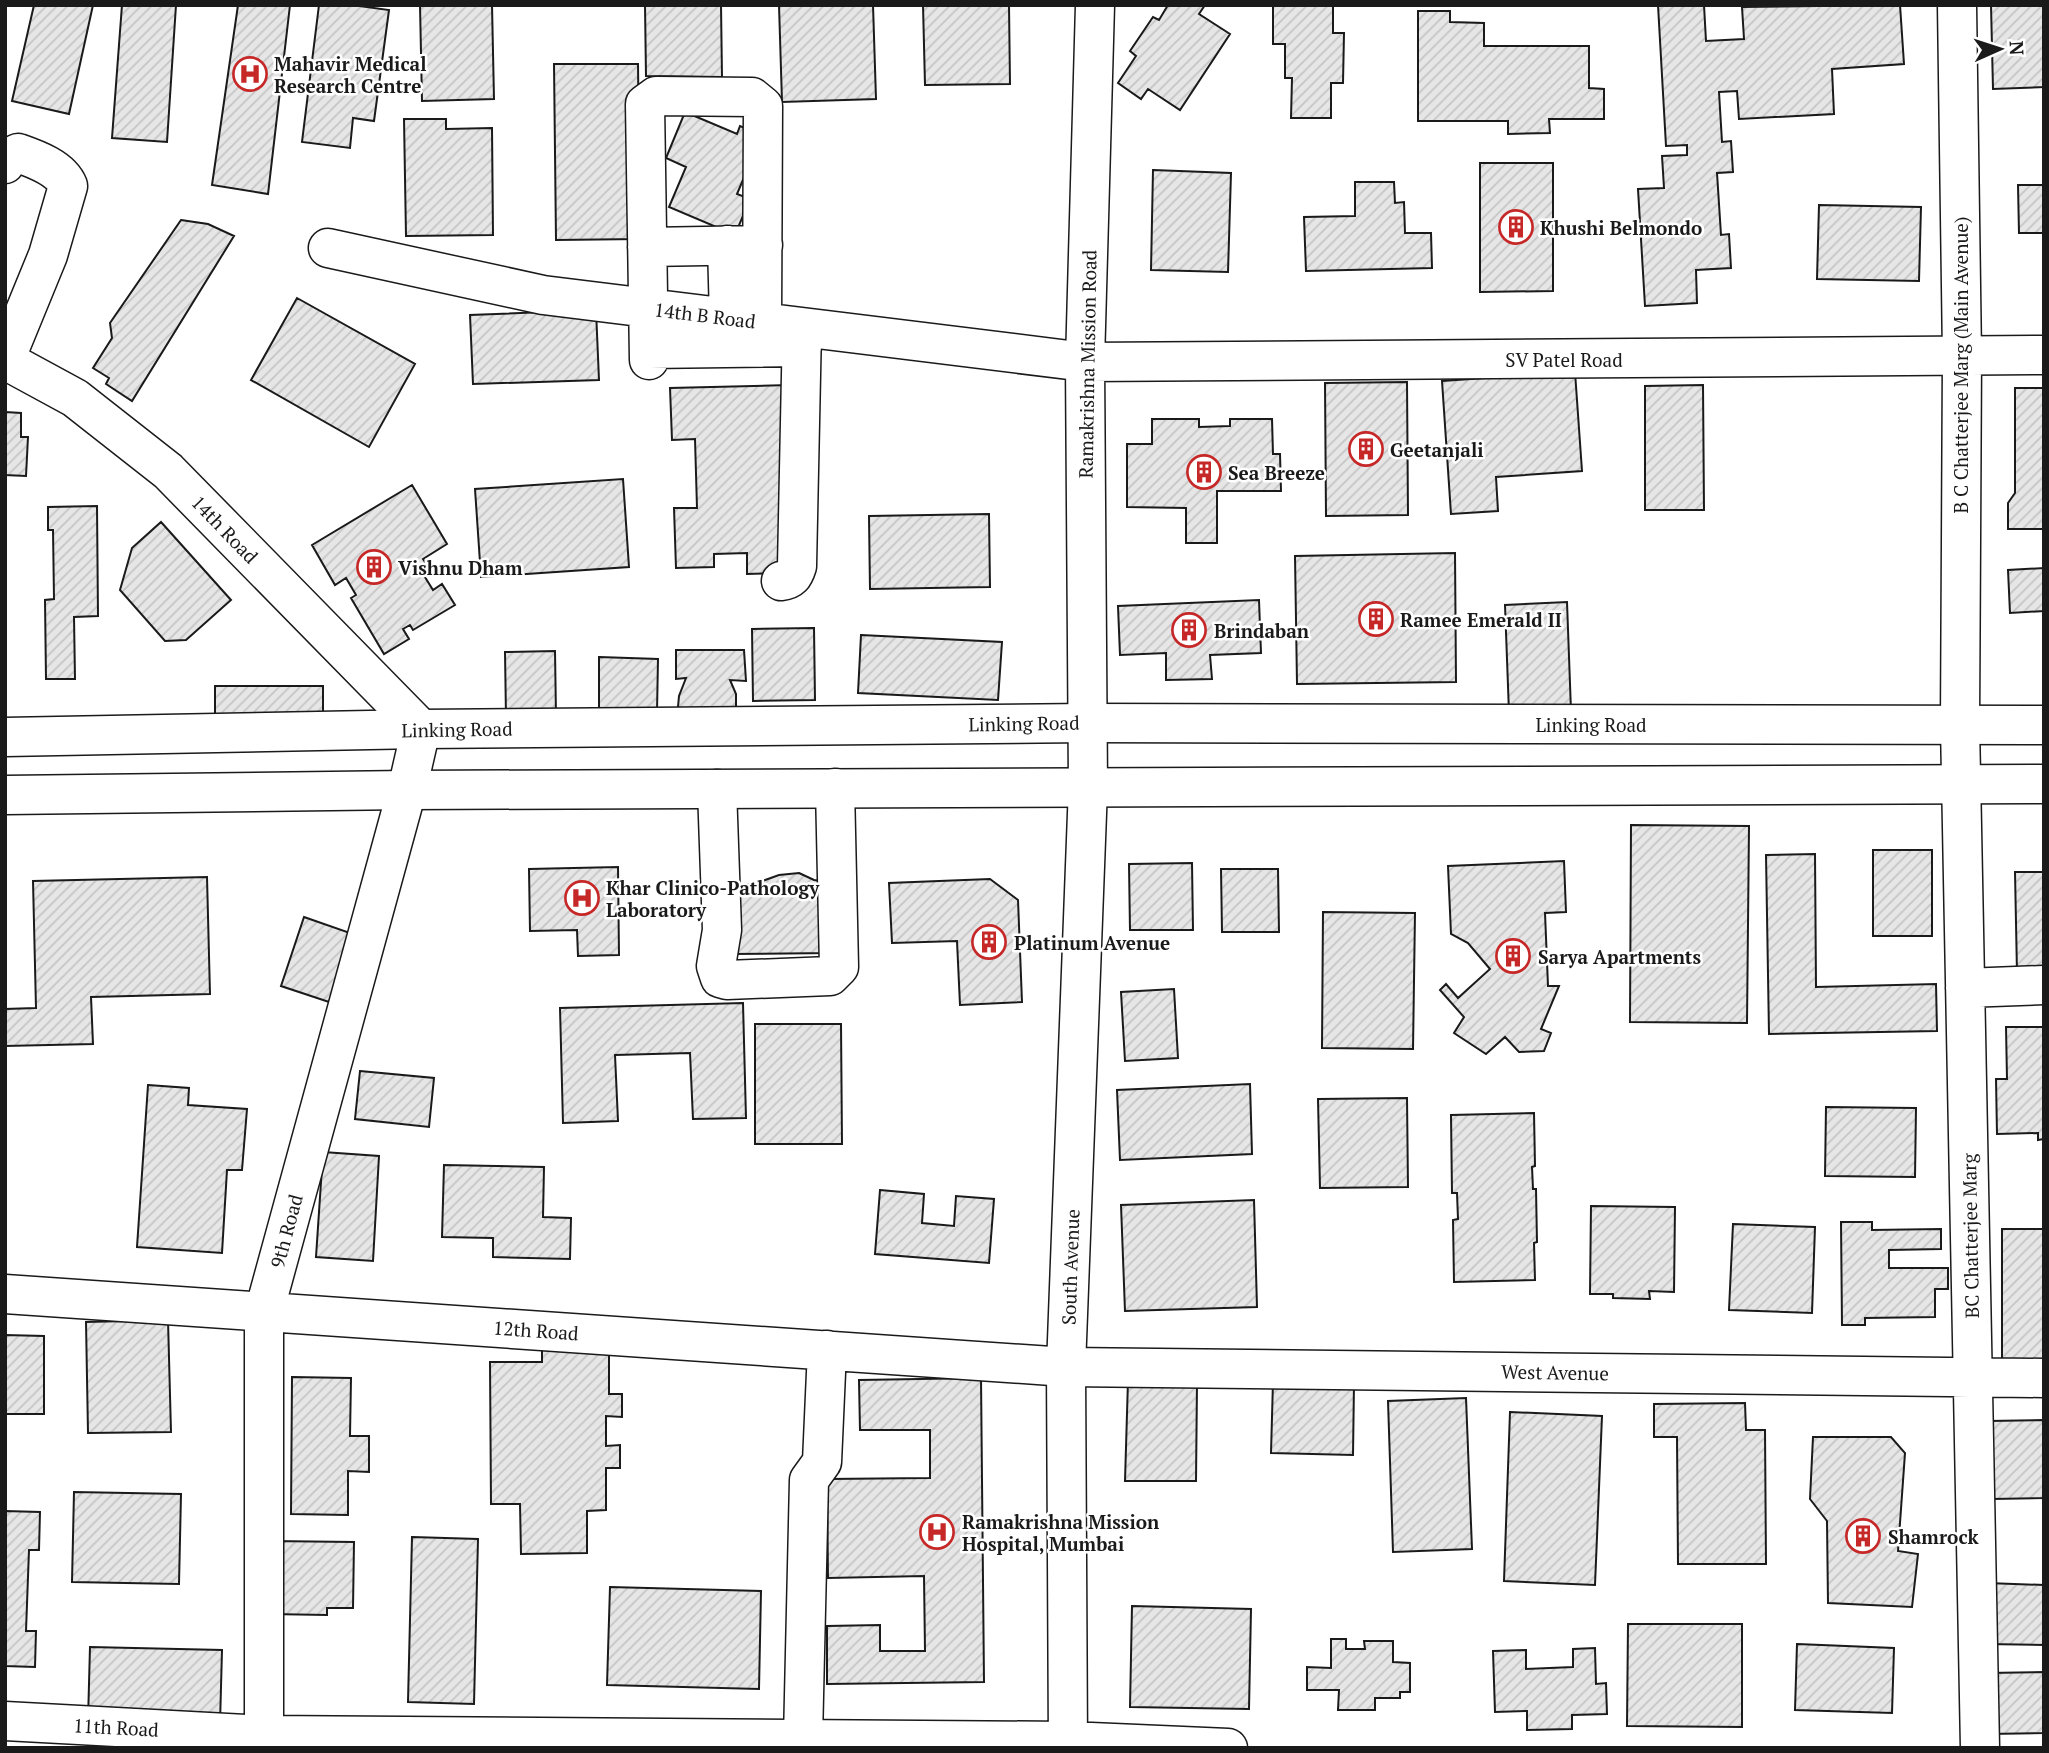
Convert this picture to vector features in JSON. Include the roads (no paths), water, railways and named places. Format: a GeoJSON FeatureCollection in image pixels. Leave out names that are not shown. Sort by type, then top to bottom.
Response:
{"type":"FeatureCollection","features":[{"type":"Feature","properties":{"kind":"street","name":"Ramakrishna Mission Road"},"geometry":{"type":"LineString","coordinates":[[1088,787],[1085,362],[1095,5]]}},
{"type":"Feature","properties":{"kind":"street","name":"B C Chatterjee Marg (Main Avenue)"},"geometry":{"type":"LineString","coordinates":[[1956,5],[1962,356],[1960,725]]}},
{"type":"Feature","properties":{"kind":"street"},"geometry":{"type":"LineString","coordinates":[[746,320],[745,245],[763,106],[752,97],[661,96],[649,99],[645,104],[649,354],[802,337],[797,566],[789,580],[781,581]]}},
{"type":"Feature","properties":{"kind":"street"},"geometry":{"type":"LineString","coordinates":[[5,164],[7,159],[18,153],[64,176],[68,186],[48,255],[10,336]]}},
{"type":"Feature","properties":{"kind":"street"},"geometry":{"type":"LineString","coordinates":[[647,247],[745,245]]}},
{"type":"Feature","properties":{"kind":"street","name":"14th B Road"},"geometry":{"type":"LineString","coordinates":[[328,248],[543,295],[746,320],[802,337],[1085,362]]}},
{"type":"Feature","properties":{"kind":"street","name":"14th Road"},"geometry":{"type":"LineString","coordinates":[[10,336],[75,398],[168,471],[421,729]]}},
{"type":"Feature","properties":{"kind":"street","name":"SV Patel Road"},"geometry":{"type":"LineString","coordinates":[[1085,362],[2044,355]]}},
{"type":"Feature","properties":{"kind":"street","name":"Linking Road"},"geometry":{"type":"LineString","coordinates":[[5,737],[421,729],[1088,723],[2044,725]]}},
{"type":"Feature","properties":{"kind":"street","name":"BC Chatterjee Marg"},"geometry":{"type":"LineString","coordinates":[[1960,725],[1980,1748]]}},
{"type":"Feature","properties":{"kind":"street","name":"9th Road"},"geometry":{"type":"LineString","coordinates":[[264,1742],[264,1312],[407,790],[421,729]]}},
{"type":"Feature","properties":{"kind":"street"},"geometry":{"type":"LineString","coordinates":[[5,795],[407,790],[2044,784]]}},
{"type":"Feature","properties":{"kind":"street","name":"South Avenue"},"geometry":{"type":"LineString","coordinates":[[1068,1744],[1066,1367],[1088,787]]}},
{"type":"Feature","properties":{"kind":"street"},"geometry":{"type":"LineString","coordinates":[[717,789],[722,930],[716,966],[720,978],[727,980],[831,976],[839,967],[835,788]]}},
{"type":"Feature","properties":{"kind":"street"},"geometry":{"type":"LineString","coordinates":[[1965,988],[2044,985]]}},
{"type":"Feature","properties":{"kind":"street","name":"12th Road"},"geometry":{"type":"LineString","coordinates":[[5,1294],[1066,1367]]}},
{"type":"Feature","properties":{"kind":"street"},"geometry":{"type":"LineString","coordinates":[[803,1739],[809,1480],[822,1462],[827,1350]]}},
{"type":"Feature","properties":{"kind":"street","name":"West Avenue"},"geometry":{"type":"LineString","coordinates":[[1066,1367],[2044,1378]]}},
{"type":"Feature","properties":{"kind":"street","name":"11th Road"},"geometry":{"type":"LineString","coordinates":[[5,1721],[264,1742],[803,1739],[1227,1748]]}},
{"type":"Feature","properties":{"kind":"place","name":"Mahavir Medical Research Centre"},"geometry":{"type":"Point","coordinates":[250,74]}},
{"type":"Feature","properties":{"kind":"place","name":"Khushi Belmondo"},"geometry":{"type":"Point","coordinates":[1516,227]}},
{"type":"Feature","properties":{"kind":"place","name":"Geetanjali"},"geometry":{"type":"Point","coordinates":[1366,449]}},
{"type":"Feature","properties":{"kind":"place","name":"Sea Breeze"},"geometry":{"type":"Point","coordinates":[1204,472]}},
{"type":"Feature","properties":{"kind":"place","name":"Vishnu Dham"},"geometry":{"type":"Point","coordinates":[374,567]}},
{"type":"Feature","properties":{"kind":"place","name":"Ramee Emerald II"},"geometry":{"type":"Point","coordinates":[1376,619]}},
{"type":"Feature","properties":{"kind":"place","name":"Brindaban"},"geometry":{"type":"Point","coordinates":[1189,630]}},
{"type":"Feature","properties":{"kind":"place","name":"Khar Clinico-Pathology Laboratory"},"geometry":{"type":"Point","coordinates":[582,898]}},
{"type":"Feature","properties":{"kind":"place","name":"Platinum Avenue"},"geometry":{"type":"Point","coordinates":[989,942]}},
{"type":"Feature","properties":{"kind":"place","name":"Sarya Apartments"},"geometry":{"type":"Point","coordinates":[1513,956]}},
{"type":"Feature","properties":{"kind":"place","name":"Ramakrishna Mission Hospital, Mumbai"},"geometry":{"type":"Point","coordinates":[937,1532]}},
{"type":"Feature","properties":{"kind":"place","name":"Shamrock"},"geometry":{"type":"Point","coordinates":[1863,1536]}}]}
